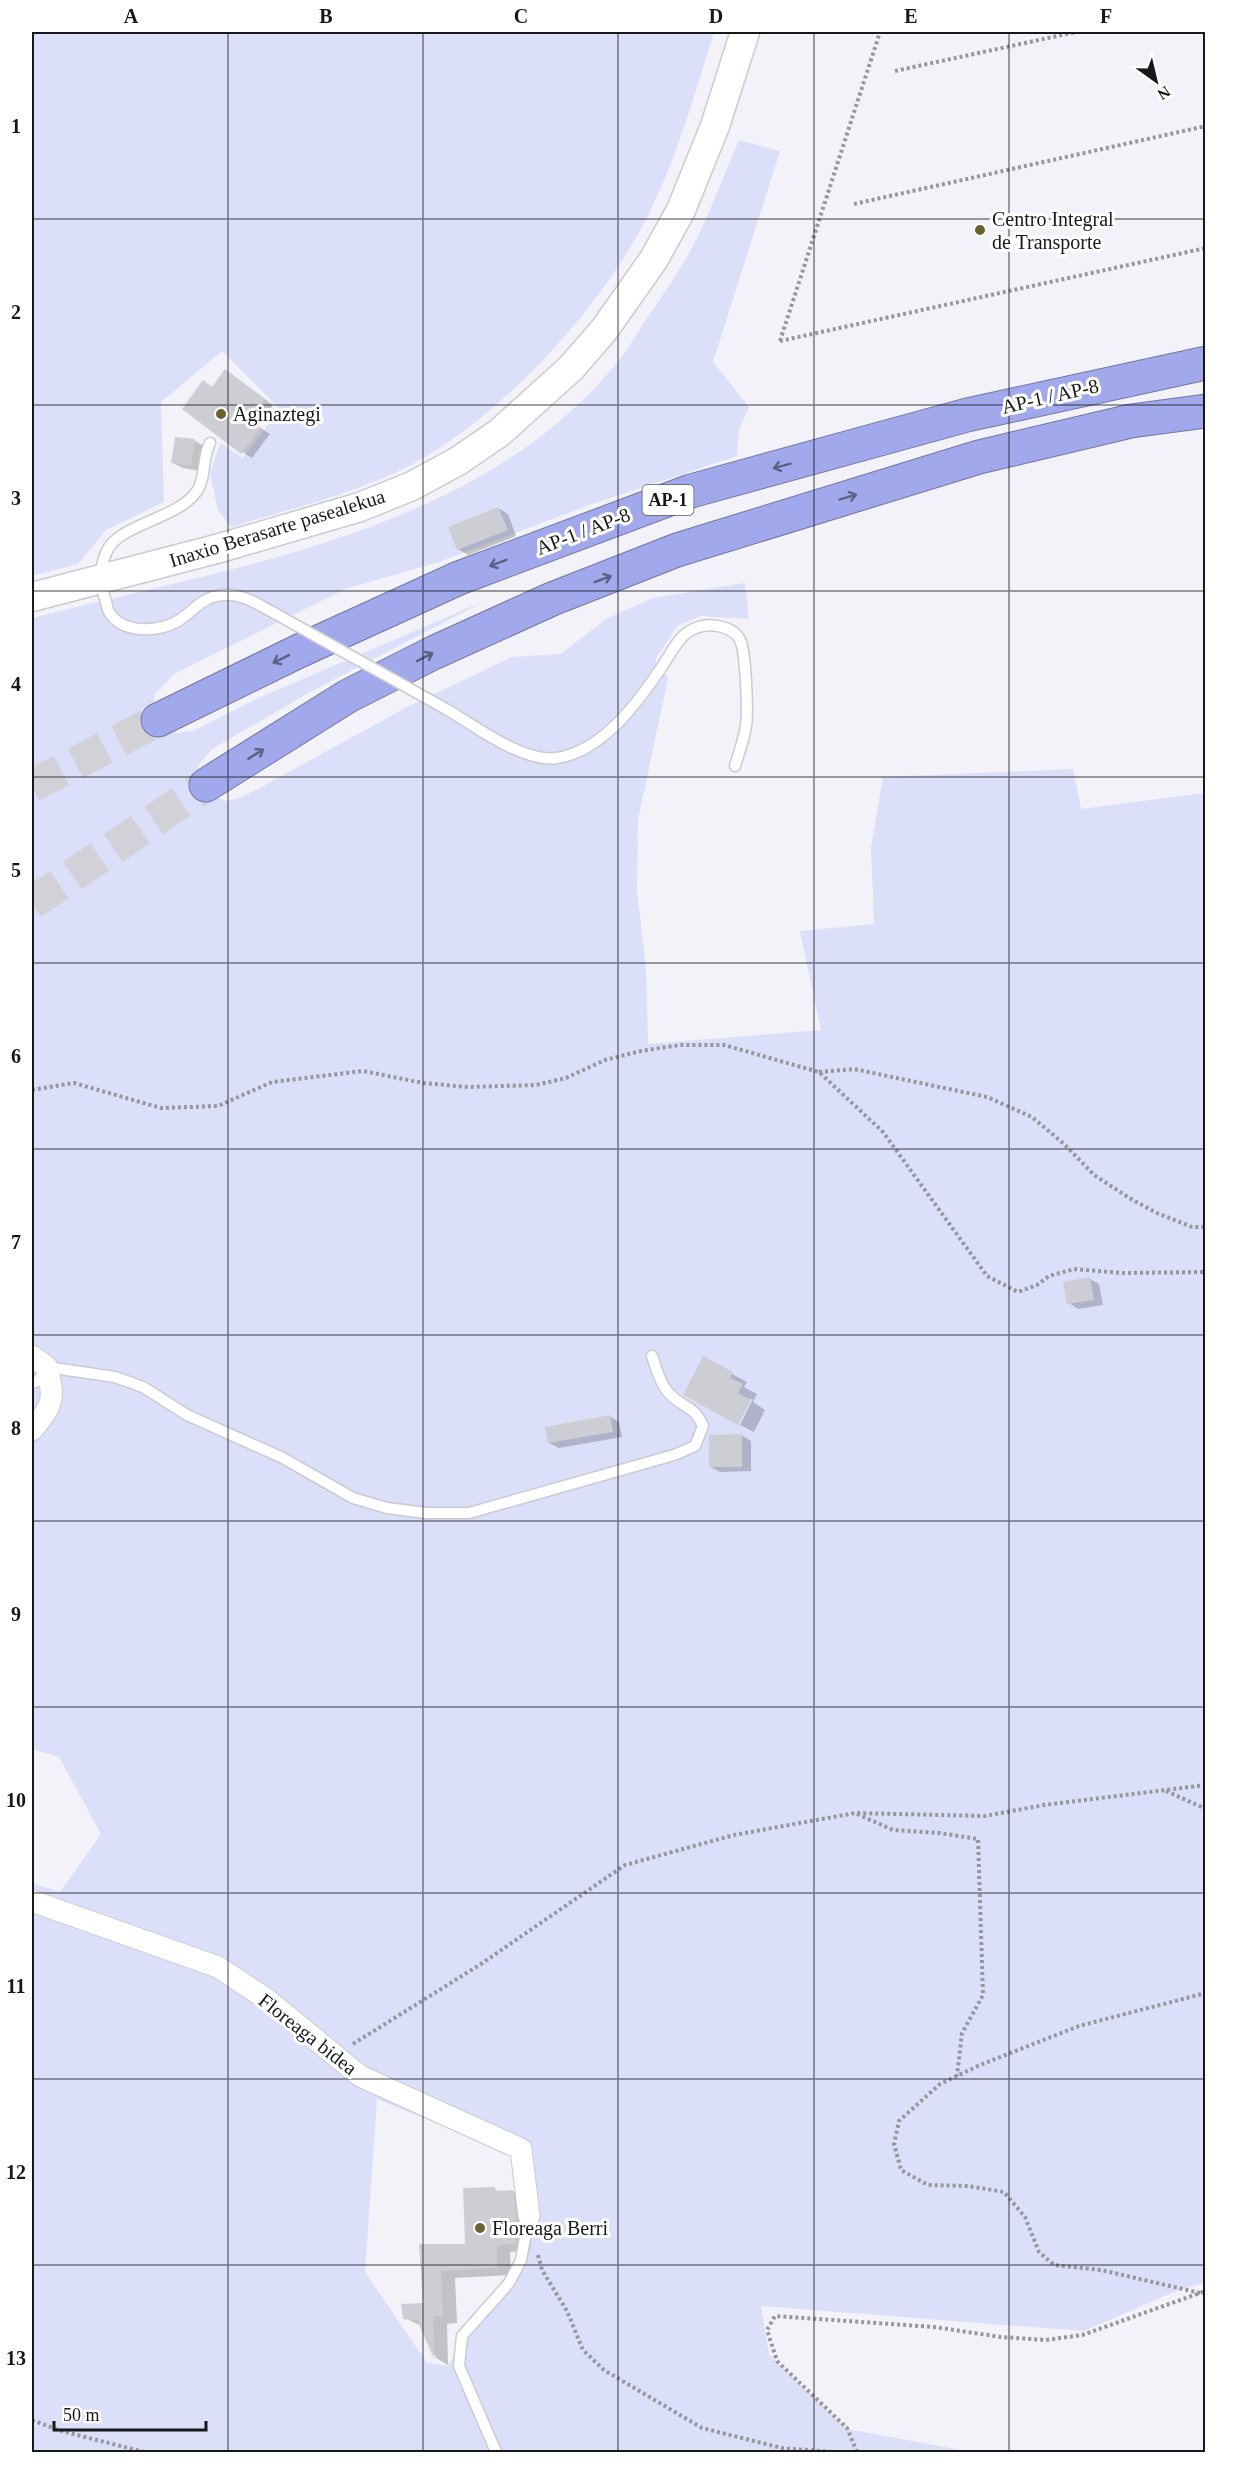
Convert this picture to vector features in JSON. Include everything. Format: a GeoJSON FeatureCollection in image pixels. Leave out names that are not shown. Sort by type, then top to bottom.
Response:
{"type":"FeatureCollection","features":[{"type":"Feature","properties":{"kind":"highway"},"geometry":{"type":"LineString","coordinates":[[817,457],[890,416],[998,385],[1206,341]]}},
{"type":"Feature","properties":{"kind":"highway","name":"AP-1 / AP-8"},"geometry":{"type":"LineString","coordinates":[[158,720],[299,651],[459,578],[691,491],[967,415],[1206,363]]}},
{"type":"Feature","properties":{"kind":"highway","name":"AP-1"},"geometry":{"type":"LineString","coordinates":[[206,785],[348,696],[433,653],[552,599],[677,550],[979,457],[1131,421],[1206,411]]}},
{"type":"Feature","properties":{"kind":"main road","name":"Inaxio Berasarte pasealekua"},"geometry":{"type":"LineString","coordinates":[[32,597],[232,545],[360,507],[412,486],[458,461],[516,418],[571,368],[598,338],[654,259],[681,210],[716,126],[745,32]]}},
{"type":"Feature","properties":{"kind":"street"},"geometry":{"type":"LineString","coordinates":[[32,1430],[48,1411],[52,1391],[39,1362]]}},
{"type":"Feature","properties":{"kind":"street","name":"Floreaga bidea"},"geometry":{"type":"LineString","coordinates":[[32,1901],[218,1967],[268,2000],[360,2076],[521,2149],[529,2216]]}},
{"type":"Feature","properties":{"kind":"lane"},"geometry":{"type":"LineString","coordinates":[[210,443],[205,452],[198,490],[176,509],[133,529],[107,549],[100,580],[109,612],[120,624],[143,630],[161,627],[176,622],[208,599],[224,595],[241,596],[519,752],[538,759],[557,758],[581,751],[607,731],[642,698],[686,633],[698,626],[714,625],[730,629],[740,639],[744,654],[746,725],[735,766]]}},
{"type":"Feature","properties":{"kind":"lane"},"geometry":{"type":"LineString","coordinates":[[32,1383],[38,1381],[39,1362],[115,1377],[143,1387],[187,1415],[283,1458],[353,1498],[387,1508],[426,1513],[469,1513],[674,1455],[695,1446],[703,1426],[697,1413],[672,1396],[659,1378],[652,1356]]}},
{"type":"Feature","properties":{"kind":"lane"},"geometry":{"type":"LineString","coordinates":[[496,2452],[459,2366],[462,2336],[509,2283],[520,2260],[529,2216]]}},
{"type":"Feature","properties":{"kind":"path"},"geometry":{"type":"LineString","coordinates":[[880,32],[780,341],[1206,248]]}},
{"type":"Feature","properties":{"kind":"path"},"geometry":{"type":"LineString","coordinates":[[895,71],[1076,32]]}},
{"type":"Feature","properties":{"kind":"path"},"geometry":{"type":"LineString","coordinates":[[854,204],[1206,126]]}},
{"type":"Feature","properties":{"kind":"path"},"geometry":{"type":"LineString","coordinates":[[32,1090],[74,1083],[161,1108],[218,1106],[272,1082],[363,1071],[423,1083],[468,1087],[537,1085],[566,1078],[605,1060],[680,1045],[724,1045],[819,1072],[854,1069],[987,1097],[1032,1117],[1064,1144],[1094,1175],[1131,1199],[1157,1213],[1192,1227],[1206,1227]]}},
{"type":"Feature","properties":{"kind":"path"},"geometry":{"type":"LineString","coordinates":[[819,1072],[883,1132],[987,1276],[1018,1292],[1037,1285],[1049,1276],[1074,1269],[1123,1273],[1206,1272]]}},
{"type":"Feature","properties":{"kind":"path"},"geometry":{"type":"LineString","coordinates":[[329,2052],[356,2043],[366,2037],[481,1964],[625,1865],[734,1835],[855,1812],[985,1816],[1044,1805],[1206,1785]]}},
{"type":"Feature","properties":{"kind":"path"},"geometry":{"type":"LineString","coordinates":[[1165,1791],[1206,1809]]}},
{"type":"Feature","properties":{"kind":"path"},"geometry":{"type":"LineString","coordinates":[[855,1812],[893,1830],[939,1833],[978,1839],[983,1995],[962,2033],[957,2076]]}},
{"type":"Feature","properties":{"kind":"path"},"geometry":{"type":"LineString","coordinates":[[1200,2293],[1101,2270],[1054,2265],[1040,2252],[1026,2217],[1004,2192],[968,2186],[928,2185],[901,2170],[894,2144],[899,2121],[940,2084],[1079,2026],[1206,1993]]}},
{"type":"Feature","properties":{"kind":"path"},"geometry":{"type":"LineString","coordinates":[[529,2216],[542,2270],[567,2311],[583,2350],[604,2370],[702,2428],[782,2448],[831,2452]]}},
{"type":"Feature","properties":{"kind":"path"},"geometry":{"type":"LineString","coordinates":[[857,2452],[847,2428],[777,2361],[766,2330],[775,2316],[934,2327],[1001,2337],[1046,2340],[1082,2335],[1206,2291]]}},
{"type":"Feature","properties":{"kind":"path"},"geometry":{"type":"LineString","coordinates":[[32,2420],[58,2430],[144,2452]]}},
{"type":"Feature","properties":{"kind":"shaded area"},"geometry":{"type":"Polygon","coordinates":[[[32,32],[714,32],[684,129],[666,176],[644,223],[625,256],[577,322],[550,353],[520,383],[459,435],[427,456],[381,479],[331,497],[231,527],[218,510],[210,474],[220,443],[243,458],[280,409],[222,351],[161,402],[164,502],[106,530],[78,564],[32,576],[32,32]]]}},
{"type":"Feature","properties":{"kind":"shaded area"},"geometry":{"type":"Polygon","coordinates":[[[739,140],[780,151],[713,362],[749,407],[739,430],[737,456],[592,504],[439,562],[345,589],[174,674],[155,694],[152,708],[161,725],[176,733],[193,731],[254,700],[487,600],[312,691],[212,749],[199,764],[198,777],[208,793],[226,801],[239,798],[260,788],[407,707],[512,657],[561,654],[606,619],[653,598],[745,583],[749,619],[701,616],[677,626],[655,660],[668,678],[638,820],[637,892],[646,967],[648,1044],[821,1030],[800,931],[874,924],[871,847],[883,777],[1073,769],[1081,809],[1205,793],[1205,2283],[1181,2289],[1084,2331],[761,2306],[769,2355],[847,2429],[972,2452],[32,2452],[32,1883],[60,1892],[101,1834],[59,1757],[32,1749],[32,1102],[48,1099],[32,1101],[32,618],[270,559],[350,534],[427,504],[498,466],[563,418],[620,359],[688,255],[739,140]],[[377,2099],[365,2272],[427,2363],[447,2366],[524,2261],[514,2155],[377,2099]]]}},
{"type":"Feature","properties":{"kind":"building","name":"Aginaztegi"},"geometry":{"type":"Polygon","coordinates":[[[225,369],[265,399],[249,419],[261,428],[241,454],[182,409],[203,380],[212,387],[225,369]]]}},
{"type":"Feature","properties":{"kind":"building"},"geometry":{"type":"Polygon","coordinates":[[[175,437],[195,439],[191,466],[171,463],[175,437]]]}},
{"type":"Feature","properties":{"kind":"building"},"geometry":{"type":"Polygon","coordinates":[[[498,507],[508,530],[457,550],[448,527],[498,507]]]}},
{"type":"Feature","properties":{"kind":"building"},"geometry":{"type":"Polygon","coordinates":[[[1090,1277],[1094,1300],[1067,1304],[1063,1282],[1090,1277]]]}},
{"type":"Feature","properties":{"kind":"building"},"geometry":{"type":"Polygon","coordinates":[[[703,1356],[733,1372],[730,1378],[743,1384],[738,1393],[751,1400],[738,1425],[683,1395],[703,1356]]]}},
{"type":"Feature","properties":{"kind":"building"},"geometry":{"type":"Polygon","coordinates":[[[610,1415],[613,1432],[548,1443],[545,1427],[610,1415]]]}},
{"type":"Feature","properties":{"kind":"building"},"geometry":{"type":"Polygon","coordinates":[[[742,1434],[742,1467],[709,1467],[709,1435],[742,1434]]]}},
{"type":"Feature","properties":{"kind":"building"},"geometry":{"type":"Polygon","coordinates":[[[495,2187],[495,2191],[513,2190],[517,2220],[516,2244],[497,2245],[497,2268],[441,2271],[443,2316],[433,2316],[434,2359],[417,2320],[403,2319],[401,2304],[423,2303],[419,2244],[465,2244],[463,2188],[495,2187]]]}},
{"type":"Feature","properties":{"kind":"tunnel"},"geometry":{"type":"LineString","coordinates":[[32,786],[158,720]]}},
{"type":"Feature","properties":{"kind":"tunnel"},"geometry":{"type":"LineString","coordinates":[[32,903],[206,785]]}},
{"type":"Feature","properties":{"kind":"place","name":"Centro Integral de Transporte"},"geometry":{"type":"Point","coordinates":[980,230]}},
{"type":"Feature","properties":{"kind":"place","name":"Aginaztegi"},"geometry":{"type":"Point","coordinates":[221,414]}},
{"type":"Feature","properties":{"kind":"place","name":"Floreaga Berri"},"geometry":{"type":"Point","coordinates":[480,2228]}}]}
